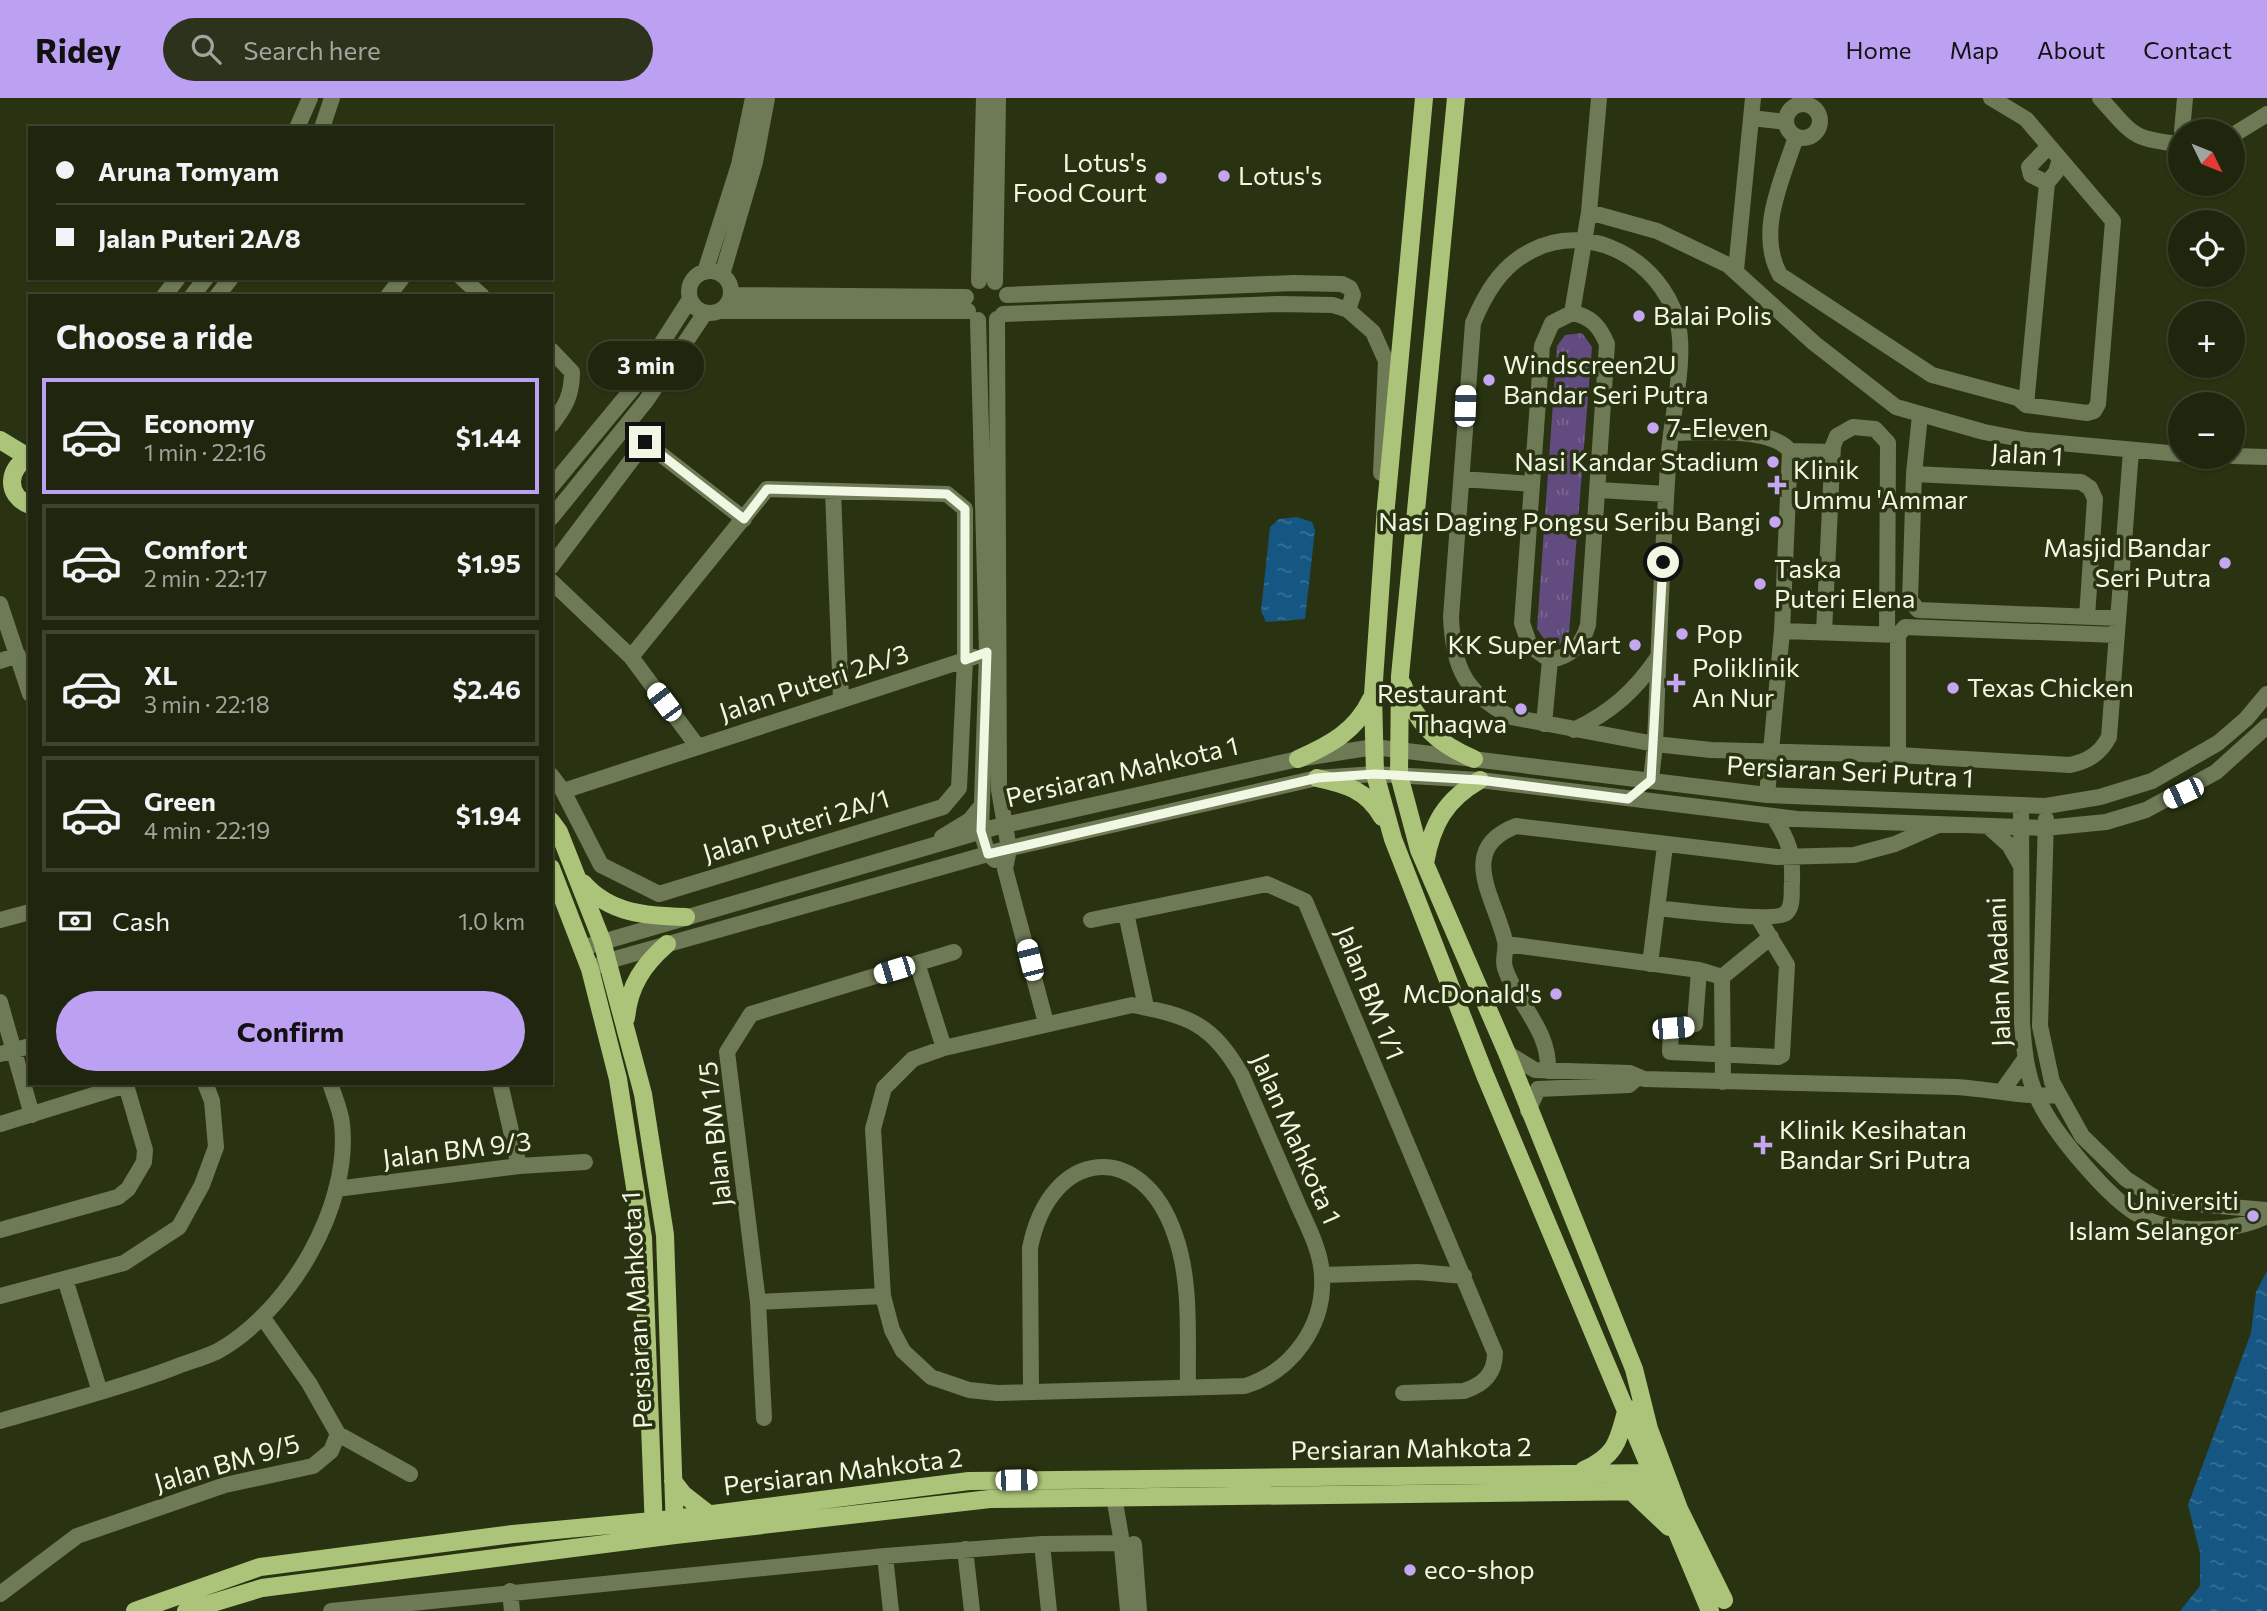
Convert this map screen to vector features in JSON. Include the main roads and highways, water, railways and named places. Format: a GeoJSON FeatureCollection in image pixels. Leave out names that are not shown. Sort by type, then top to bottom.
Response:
{"type":"FeatureCollection","features":[{"type":"Feature","properties":{"kind":"main road"},"geometry":{"type":"LineString","coordinates":[[1393,839],[1375,774],[1373,695],[1386,506],[1424,98]]}},
{"type":"Feature","properties":{"kind":"main road"},"geometry":{"type":"LineString","coordinates":[[1456,98],[1400,676],[1399,775],[1425,864],[1507,1053],[1528,1111],[1634,1369],[1721,1607]]}},
{"type":"Feature","properties":{"kind":"main road"},"geometry":{"type":"LineString","coordinates":[[0,440],[28,456]]}},
{"type":"Feature","properties":{"kind":"main road"},"geometry":{"type":"LineString","coordinates":[[28,458],[6,469],[18,498],[28,504]]}},
{"type":"Feature","properties":{"kind":"main road"},"geometry":{"type":"LineString","coordinates":[[1400,676],[1409,703],[1432,735],[1450,749],[1474,759]]}},
{"type":"Feature","properties":{"kind":"main road"},"geometry":{"type":"LineString","coordinates":[[1298,759],[1337,740],[1351,729],[1364,714],[1373,695]]}},
{"type":"Feature","properties":{"kind":"main road"},"geometry":{"type":"LineString","coordinates":[[1317,778],[1347,784],[1359,791],[1380,813],[1393,839],[1485,1075],[1627,1408],[1659,1481],[1721,1607]]}},
{"type":"Feature","properties":{"kind":"main road"},"geometry":{"type":"LineString","coordinates":[[1425,864],[1434,826],[1443,810],[1454,797],[1480,780]]}},
{"type":"Feature","properties":{"kind":"main road","name":"Persiaran Mahkota 1"},"geometry":{"type":"LineString","coordinates":[[553,824],[559,832],[602,941],[643,1094],[665,1235],[675,1527]]}},
{"type":"Feature","properties":{"kind":"main road","name":"Persiaran Mahkota 1"},"geometry":{"type":"LineString","coordinates":[[553,873],[590,969],[618,1079],[643,1238],[652,1520],[655,1538]]}},
{"type":"Feature","properties":{"kind":"main road"},"geometry":{"type":"LineString","coordinates":[[576,875],[592,894],[626,912],[686,917]]}},
{"type":"Feature","properties":{"kind":"main road"},"geometry":{"type":"LineString","coordinates":[[625,1025],[627,999],[636,979],[650,959],[667,944]]}},
{"type":"Feature","properties":{"kind":"main road"},"geometry":{"type":"LineString","coordinates":[[1642,1395],[1659,1481],[1676,1534],[1721,1607]]}},
{"type":"Feature","properties":{"kind":"main road"},"geometry":{"type":"LineString","coordinates":[[1574,1474],[1605,1461],[1618,1440],[1627,1408]]}},
{"type":"Feature","properties":{"kind":"main road","name":"Persiaran Mahkota 2"},"geometry":{"type":"LineString","coordinates":[[186,1611],[262,1588],[655,1538],[675,1527],[710,1515],[969,1481],[1574,1474],[1659,1481]]}},
{"type":"Feature","properties":{"kind":"main road"},"geometry":{"type":"LineString","coordinates":[[673,1481],[710,1515]]}},
{"type":"Feature","properties":{"kind":"main road","name":"Persiaran Mahkota 2"},"geometry":{"type":"LineString","coordinates":[[135,1611],[260,1567],[623,1522],[652,1520],[675,1527],[990,1499],[1631,1491],[1659,1481]]}},
{"type":"Feature","properties":{"kind":"main road"},"geometry":{"type":"LineString","coordinates":[[623,1522],[640,1505],[651,1486]]}},
{"type":"Feature","properties":{"kind":"main road"},"geometry":{"type":"LineString","coordinates":[[1631,1491],[1676,1534]]}},
{"type":"Feature","properties":{"kind":"water"},"geometry":{"type":"Polygon","coordinates":[[[1297,517],[1312,522],[1315,530],[1305,619],[1266,622],[1261,611],[1270,527],[1279,519],[1297,517]]]}},
{"type":"Feature","properties":{"kind":"water"},"geometry":{"type":"Polygon","coordinates":[[[2267,1271],[2267,1611],[2180,1611],[2200,1586],[2200,1553],[2188,1505],[2251,1333],[2256,1292],[2267,1271]]]}},
{"type":"Feature","properties":{"kind":"place","name":"Lotus's"},"geometry":{"type":"Point","coordinates":[1224,176]}},
{"type":"Feature","properties":{"kind":"place","name":"Lotus's Food Court"},"geometry":{"type":"Point","coordinates":[1161,178]}},
{"type":"Feature","properties":{"kind":"place","name":"Balai Polis"},"geometry":{"type":"Point","coordinates":[1639,316]}},
{"type":"Feature","properties":{"kind":"place","name":"Windscreen2U Bandar Seri Putra"},"geometry":{"type":"Point","coordinates":[1489,380]}},
{"type":"Feature","properties":{"kind":"place","name":"7-Eleven"},"geometry":{"type":"Point","coordinates":[1653,428]}},
{"type":"Feature","properties":{"kind":"place","name":"Nasi Kandar Stadium"},"geometry":{"type":"Point","coordinates":[1773,462]}},
{"type":"Feature","properties":{"kind":"place","name":"Klinik Ummu 'Ammar"},"geometry":{"type":"Point","coordinates":[1777,485]}},
{"type":"Feature","properties":{"kind":"place","name":"Nasi Daging Pongsu Seribu Bangi"},"geometry":{"type":"Point","coordinates":[1775,522]}},
{"type":"Feature","properties":{"kind":"place","name":"Masjid Bandar Seri Putra"},"geometry":{"type":"Point","coordinates":[2225,563]}},
{"type":"Feature","properties":{"kind":"place","name":"Taska Puteri Elena"},"geometry":{"type":"Point","coordinates":[1760,584]}},
{"type":"Feature","properties":{"kind":"place","name":"Pop"},"geometry":{"type":"Point","coordinates":[1682,634]}},
{"type":"Feature","properties":{"kind":"place","name":"KK Super Mart"},"geometry":{"type":"Point","coordinates":[1635,645]}},
{"type":"Feature","properties":{"kind":"place","name":"Poliklinik An Nur"},"geometry":{"type":"Point","coordinates":[1676,683]}},
{"type":"Feature","properties":{"kind":"place","name":"Texas Chicken"},"geometry":{"type":"Point","coordinates":[1953,688]}},
{"type":"Feature","properties":{"kind":"place","name":"Restaurant Thaqwa"},"geometry":{"type":"Point","coordinates":[1521,709]}},
{"type":"Feature","properties":{"kind":"place","name":"McDonald's"},"geometry":{"type":"Point","coordinates":[1556,994]}},
{"type":"Feature","properties":{"kind":"place","name":"Klinik Kesihatan Bandar Sri Putra"},"geometry":{"type":"Point","coordinates":[1763,1145]}},
{"type":"Feature","properties":{"kind":"place","name":"Universiti Islam Selangor"},"geometry":{"type":"Point","coordinates":[2253,1216]}},
{"type":"Feature","properties":{"kind":"place","name":"eco-shop"},"geometry":{"type":"Point","coordinates":[1410,1570]}}]}
